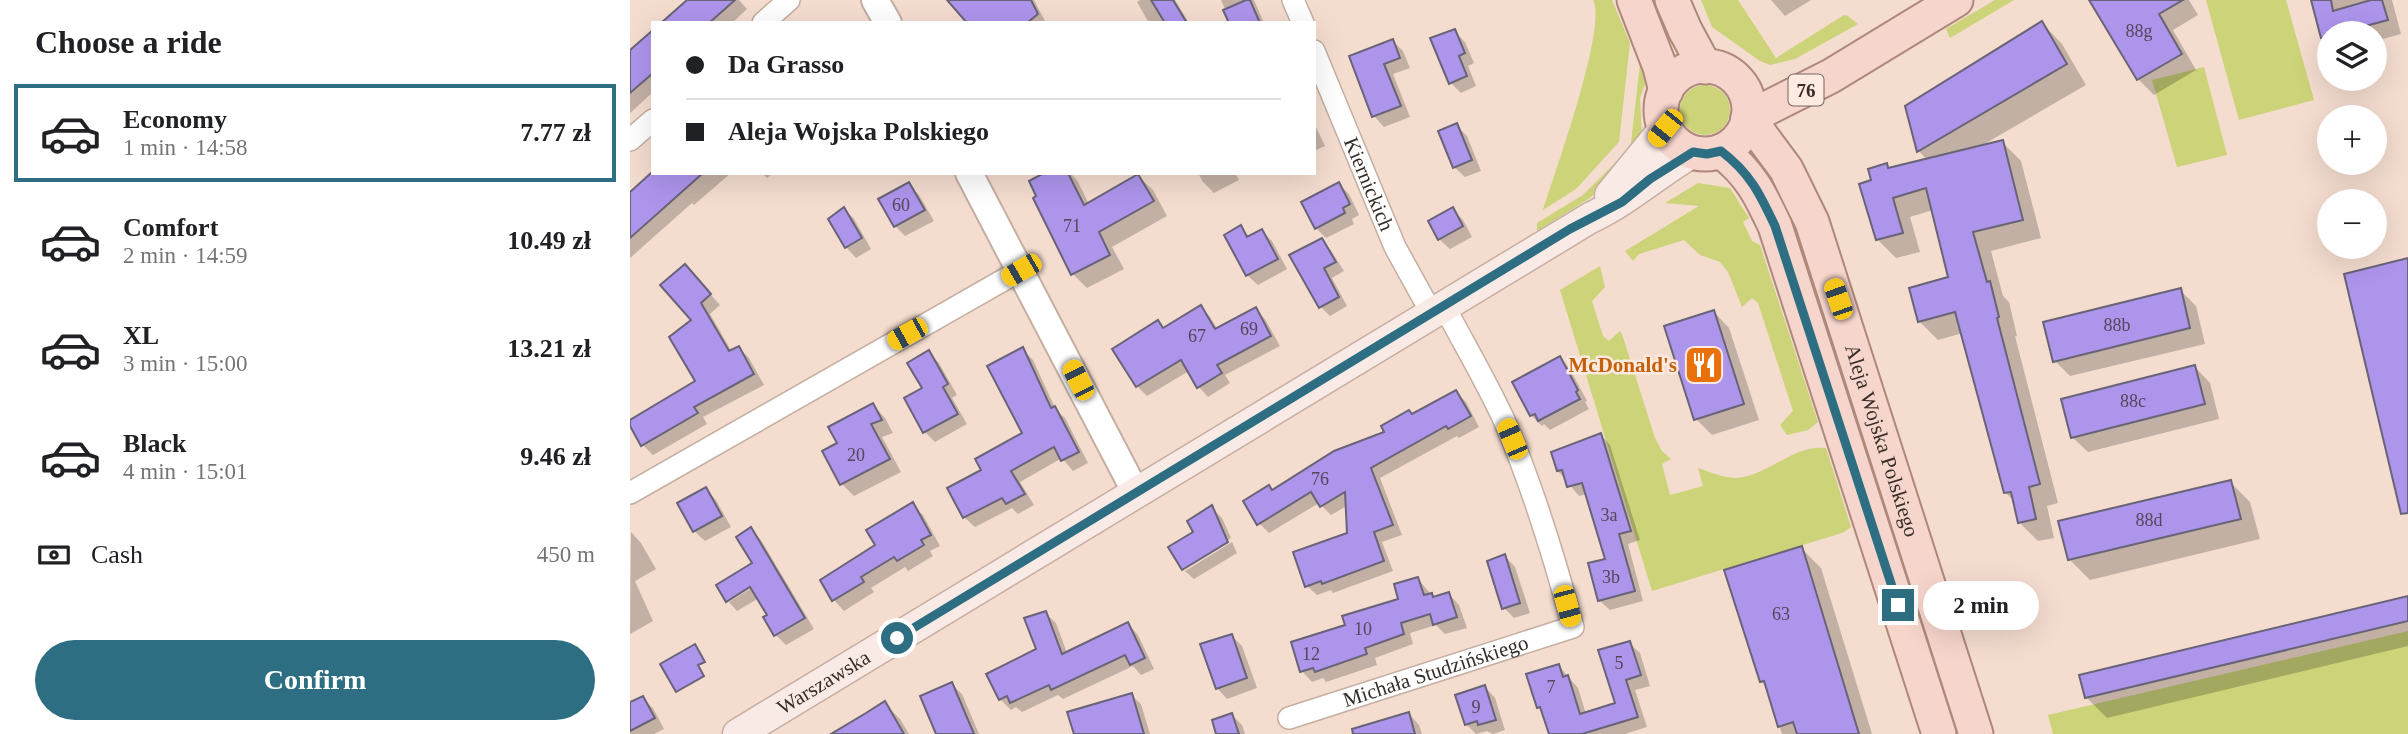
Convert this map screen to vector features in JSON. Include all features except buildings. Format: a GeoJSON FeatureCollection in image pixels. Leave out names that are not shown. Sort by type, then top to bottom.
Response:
{"type":"FeatureCollection","features":[{"type":"Feature","properties":{"kind":"main road"},"geometry":{"type":"LineString","coordinates":[[1634,0],[1660,67],[1666,91]]}},
{"type":"Feature","properties":{"kind":"main road"},"geometry":{"type":"LineString","coordinates":[[1672,0],[1705,67]]}},
{"type":"Feature","properties":{"kind":"main road","name":"76"},"geometry":{"type":"LineString","coordinates":[[1707,152],[1739,139],[1748,118],[1822,81],[1956,0]]}},
{"type":"Feature","properties":{"kind":"main road","name":"76"},"geometry":{"type":"LineString","coordinates":[[1741,85],[1794,78],[1862,57]]}},
{"type":"Feature","properties":{"kind":"main road"},"geometry":{"type":"LineString","coordinates":[[1707,152],[1673,141],[1665,128],[1661,109],[1666,91],[1679,75],[1691,69],[1705,67],[1721,69],[1741,85],[1748,101],[1748,118]]}},
{"type":"Feature","properties":{"kind":"main road","name":"Aleja Wojska Polskiego"},"geometry":{"type":"LineString","coordinates":[[1748,118],[1786,169],[1812,222],[1976,734]]}},
{"type":"Feature","properties":{"kind":"main road","name":"Warszawska"},"geometry":{"type":"LineString","coordinates":[[1590,218],[1665,128]]}},
{"type":"Feature","properties":{"kind":"main road","name":"Warszawska"},"geometry":{"type":"LineString","coordinates":[[738,734],[1590,218],[1622,202],[1650,179],[1707,152]]}},
{"type":"Feature","properties":{"kind":"main road","name":"Aleja Wojska Polskiego"},"geometry":{"type":"LineString","coordinates":[[1707,152],[1748,175],[1775,226],[1939,734]]}},
{"type":"Feature","properties":{"kind":"street"},"geometry":{"type":"LineString","coordinates":[[765,21],[789,0]]}},
{"type":"Feature","properties":{"kind":"street"},"geometry":{"type":"LineString","coordinates":[[875,0],[887,21]]}},
{"type":"Feature","properties":{"kind":"street"},"geometry":{"type":"LineString","coordinates":[[1293,0],[1302,21]]}},
{"type":"Feature","properties":{"kind":"street","name":"Kiernickich"},"geometry":{"type":"LineString","coordinates":[[1316,56],[1395,247],[1438,310]]}},
{"type":"Feature","properties":{"kind":"street"},"geometry":{"type":"LineString","coordinates":[[630,140],[651,122]]}},
{"type":"Feature","properties":{"kind":"street"},"geometry":{"type":"LineString","coordinates":[[970,175],[1136,493]]}},
{"type":"Feature","properties":{"kind":"street"},"geometry":{"type":"LineString","coordinates":[[630,493],[1021,270]]}},
{"type":"Feature","properties":{"kind":"street","name":"Michała Studzińskiego"},"geometry":{"type":"LineString","coordinates":[[1289,718],[1573,627],[1550,542],[1502,416],[1438,310]]}},
{"type":"Feature","properties":{"kind":"green space"},"geometry":{"type":"Polygon","coordinates":[[[1593,0],[1612,0],[1630,43],[1619,142],[1576,189],[1543,210],[1587,69],[1596,15],[1593,0]]]}},
{"type":"Feature","properties":{"kind":"green space"},"geometry":{"type":"Polygon","coordinates":[[[1701,0],[1738,0],[1776,58],[1844,15],[1858,24],[1795,59],[1770,65],[1760,61],[1712,27],[1701,0]]]}},
{"type":"Feature","properties":{"kind":"green space"},"geometry":{"type":"Polygon","coordinates":[[[1995,0],[2014,0],[1950,38],[1946,29],[1995,0]]]}},
{"type":"Feature","properties":{"kind":"green space"},"geometry":{"type":"Polygon","coordinates":[[[2206,0],[2286,0],[2314,100],[2239,120],[2206,0]]]}},
{"type":"Feature","properties":{"kind":"green space"},"geometry":{"type":"Polygon","coordinates":[[[1642,57],[1647,79],[1640,98],[1642,135],[1634,148],[1631,142],[1642,57]]]}},
{"type":"Feature","properties":{"kind":"green space"},"geometry":{"type":"Polygon","coordinates":[[[2204,67],[2227,155],[2177,167],[2152,80],[2204,67]]]}},
{"type":"Feature","properties":{"kind":"green space"},"geometry":{"type":"Polygon","coordinates":[[[1705,85],[1723,92],[1730,110],[1723,128],[1705,135],[1687,128],[1680,110],[1687,92],[1705,85]]]}},
{"type":"Feature","properties":{"kind":"green space"},"geometry":{"type":"Polygon","coordinates":[[[1618,160],[1624,160],[1590,198],[1537,231],[1537,223],[1583,195],[1618,160]]]}},
{"type":"Feature","properties":{"kind":"green space"},"geometry":{"type":"Polygon","coordinates":[[[1698,183],[1730,188],[1749,218],[1743,222],[1752,241],[1760,245],[1818,422],[1808,430],[1787,435],[1780,425],[1793,411],[1758,303],[1752,298],[1742,307],[1728,272],[1720,262],[1700,255],[1684,240],[1639,254],[1633,261],[1625,251],[1699,206],[1665,203],[1698,183]]]}},
{"type":"Feature","properties":{"kind":"green space"},"geometry":{"type":"Polygon","coordinates":[[[1600,266],[1605,287],[1592,301],[1603,336],[1609,341],[1620,331],[1622,334],[1655,438],[1662,451],[1671,459],[1662,464],[1670,495],[1703,486],[1698,468],[1736,478],[1759,472],[1803,451],[1826,448],[1851,527],[1842,533],[1652,591],[1560,290],[1600,266]]]}},
{"type":"Feature","properties":{"kind":"green space"},"geometry":{"type":"Polygon","coordinates":[[[2408,631],[2408,734],[2053,734],[2048,715],[2408,631]]]}},
{"type":"Feature","properties":{"kind":"place","name":"McDonald's"},"geometry":{"type":"Point","coordinates":[1704,365]}},
{"type":"Feature","properties":{"kind":"route"},"geometry":{"type":"LineString","coordinates":[[897,638],[1570,229],[1622,202],[1671,165],[1693,152],[1707,154],[1721,151],[1748,175],[1775,226],[1898,605]]}}]}
